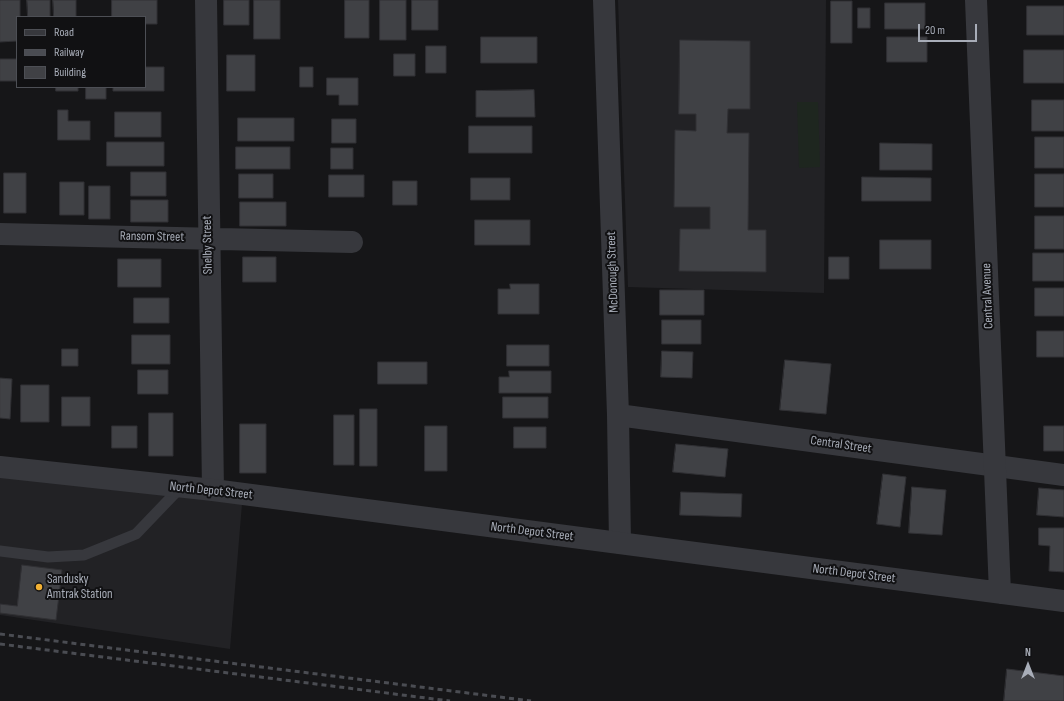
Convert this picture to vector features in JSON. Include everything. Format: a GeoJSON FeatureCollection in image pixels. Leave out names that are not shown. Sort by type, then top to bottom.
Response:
{"type":"FeatureCollection","features":[{"type":"Feature","properties":{"kind":"street","name":"Shelby Street"},"geometry":{"type":"LineString","coordinates":[[206,0],[208,239],[214,490]]}},
{"type":"Feature","properties":{"kind":"street","name":"McDonough Street"},"geometry":{"type":"LineString","coordinates":[[604,0],[618,415],[620,543]]}},
{"type":"Feature","properties":{"kind":"street","name":"Central Avenue"},"geometry":{"type":"LineString","coordinates":[[976,0],[1000,593]]}},
{"type":"Feature","properties":{"kind":"street","name":"Ransom Street"},"geometry":{"type":"LineString","coordinates":[[0,234],[352,242]]}},
{"type":"Feature","properties":{"kind":"street","name":"Central Street"},"geometry":{"type":"LineString","coordinates":[[618,415],[1064,474]]}},
{"type":"Feature","properties":{"kind":"street","name":"North Depot Street"},"geometry":{"type":"LineString","coordinates":[[0,467],[214,490],[1064,602]]}},
{"type":"Feature","properties":{"kind":"lane"},"geometry":{"type":"LineString","coordinates":[[0,550],[48,557],[84,555],[136,534],[181,487]]}},
{"type":"Feature","properties":{"kind":"shaded area"},"geometry":{"type":"Polygon","coordinates":[[[618,0],[826,0],[824,293],[628,287],[618,0]]]}},
{"type":"Feature","properties":{"kind":"shaded area"},"geometry":{"type":"Polygon","coordinates":[[[797,102],[818,102],[820,167],[799,168],[797,102]]]}},
{"type":"Feature","properties":{"kind":"shaded area"},"geometry":{"type":"Polygon","coordinates":[[[0,473],[242,504],[230,649],[0,615],[0,473]]]}},
{"type":"Feature","properties":{"kind":"building"},"geometry":{"type":"Polygon","coordinates":[[[0,0],[20,0],[20,16],[16,16],[16,41],[0,42],[0,0]]]}},
{"type":"Feature","properties":{"kind":"building"},"geometry":{"type":"Polygon","coordinates":[[[27,0],[50,0],[50,16],[28,16],[27,0]]]}},
{"type":"Feature","properties":{"kind":"building"},"geometry":{"type":"Polygon","coordinates":[[[53,0],[76,0],[76,16],[54,16],[53,0]]]}},
{"type":"Feature","properties":{"kind":"building"},"geometry":{"type":"Polygon","coordinates":[[[112,0],[157,0],[157,24],[146,24],[146,16],[112,16],[112,0]]]}},
{"type":"Feature","properties":{"kind":"building"},"geometry":{"type":"Polygon","coordinates":[[[224,0],[249,0],[249,25],[224,25],[224,0]]]}},
{"type":"Feature","properties":{"kind":"building"},"geometry":{"type":"Polygon","coordinates":[[[254,0],[280,0],[280,39],[254,39],[254,0]]]}},
{"type":"Feature","properties":{"kind":"building"},"geometry":{"type":"Polygon","coordinates":[[[345,0],[369,0],[369,38],[345,38],[345,0]]]}},
{"type":"Feature","properties":{"kind":"building"},"geometry":{"type":"Polygon","coordinates":[[[380,0],[406,0],[406,40],[380,40],[380,0]]]}},
{"type":"Feature","properties":{"kind":"building"},"geometry":{"type":"Polygon","coordinates":[[[412,0],[438,0],[438,30],[412,30],[412,0]]]}},
{"type":"Feature","properties":{"kind":"building"},"geometry":{"type":"Polygon","coordinates":[[[831,1],[852,1],[852,43],[831,43],[831,1]]]}},
{"type":"Feature","properties":{"kind":"building"},"geometry":{"type":"Polygon","coordinates":[[[885,3],[925,3],[925,29],[885,29],[885,3]]]}},
{"type":"Feature","properties":{"kind":"building"},"geometry":{"type":"Polygon","coordinates":[[[1027,6],[1064,6],[1064,35],[1027,35],[1027,6]]]}},
{"type":"Feature","properties":{"kind":"building"},"geometry":{"type":"Polygon","coordinates":[[[858,8],[870,8],[870,28],[858,28],[858,8]]]}},
{"type":"Feature","properties":{"kind":"building"},"geometry":{"type":"Polygon","coordinates":[[[481,37],[537,37],[537,63],[481,63],[481,37]]]}},
{"type":"Feature","properties":{"kind":"building"},"geometry":{"type":"Polygon","coordinates":[[[887,37],[927,37],[927,62],[887,62],[887,37]]]}},
{"type":"Feature","properties":{"kind":"building"},"geometry":{"type":"Polygon","coordinates":[[[680,40],[750,41],[750,109],[728,109],[727,133],[749,133],[748,230],[766,230],[766,272],[679,271],[680,229],[710,229],[710,207],[674,207],[675,130],[696,131],[696,114],[679,114],[680,40]]]}},
{"type":"Feature","properties":{"kind":"building"},"geometry":{"type":"Polygon","coordinates":[[[426,46],[446,46],[446,73],[426,73],[426,46]]]}},
{"type":"Feature","properties":{"kind":"building"},"geometry":{"type":"Polygon","coordinates":[[[1024,50],[1064,50],[1064,83],[1024,83],[1024,50]]]}},
{"type":"Feature","properties":{"kind":"building"},"geometry":{"type":"Polygon","coordinates":[[[394,54],[415,54],[415,76],[394,76],[394,54]]]}},
{"type":"Feature","properties":{"kind":"building"},"geometry":{"type":"Polygon","coordinates":[[[227,55],[255,55],[255,91],[227,91],[227,55]]]}},
{"type":"Feature","properties":{"kind":"building"},"geometry":{"type":"Polygon","coordinates":[[[0,59],[16,59],[16,81],[0,81],[0,59]]]}},
{"type":"Feature","properties":{"kind":"building"},"geometry":{"type":"Polygon","coordinates":[[[146,67],[164,67],[164,91],[113,91],[113,88],[146,88],[146,67]]]}},
{"type":"Feature","properties":{"kind":"building"},"geometry":{"type":"Polygon","coordinates":[[[300,67],[313,67],[313,87],[300,87],[300,67]]]}},
{"type":"Feature","properties":{"kind":"building"},"geometry":{"type":"Polygon","coordinates":[[[327,78],[358,78],[358,105],[339,105],[339,95],[327,95],[327,78]]]}},
{"type":"Feature","properties":{"kind":"building"},"geometry":{"type":"Polygon","coordinates":[[[56,88],[78,88],[78,91],[56,91],[56,88]]]}},
{"type":"Feature","properties":{"kind":"building"},"geometry":{"type":"Polygon","coordinates":[[[86,88],[106,88],[106,99],[86,99],[86,88]]]}},
{"type":"Feature","properties":{"kind":"building"},"geometry":{"type":"Polygon","coordinates":[[[534,90],[535,117],[476,117],[476,91],[534,90]]]}},
{"type":"Feature","properties":{"kind":"building"},"geometry":{"type":"Polygon","coordinates":[[[1032,100],[1064,100],[1064,131],[1032,131],[1032,100]]]}},
{"type":"Feature","properties":{"kind":"building"},"geometry":{"type":"Polygon","coordinates":[[[58,110],[68,110],[68,121],[90,121],[90,140],[58,140],[58,110]]]}},
{"type":"Feature","properties":{"kind":"building"},"geometry":{"type":"Polygon","coordinates":[[[115,112],[161,112],[161,137],[115,137],[115,112]]]}},
{"type":"Feature","properties":{"kind":"building"},"geometry":{"type":"Polygon","coordinates":[[[238,118],[294,118],[294,141],[238,141],[238,118]]]}},
{"type":"Feature","properties":{"kind":"building"},"geometry":{"type":"Polygon","coordinates":[[[332,119],[356,119],[356,143],[332,143],[332,119]]]}},
{"type":"Feature","properties":{"kind":"building"},"geometry":{"type":"Polygon","coordinates":[[[469,126],[532,126],[532,153],[469,153],[469,126]]]}},
{"type":"Feature","properties":{"kind":"building"},"geometry":{"type":"Polygon","coordinates":[[[1035,137],[1064,137],[1064,168],[1035,168],[1035,137]]]}},
{"type":"Feature","properties":{"kind":"building"},"geometry":{"type":"Polygon","coordinates":[[[107,142],[164,142],[164,166],[107,166],[107,142]]]}},
{"type":"Feature","properties":{"kind":"building"},"geometry":{"type":"Polygon","coordinates":[[[880,143],[932,144],[932,170],[880,170],[880,143]]]}},
{"type":"Feature","properties":{"kind":"building"},"geometry":{"type":"Polygon","coordinates":[[[236,147],[290,147],[290,169],[236,169],[236,147]]]}},
{"type":"Feature","properties":{"kind":"building"},"geometry":{"type":"Polygon","coordinates":[[[331,148],[353,148],[353,169],[331,169],[331,148]]]}},
{"type":"Feature","properties":{"kind":"building"},"geometry":{"type":"Polygon","coordinates":[[[131,172],[166,172],[166,196],[131,196],[131,172]]]}},
{"type":"Feature","properties":{"kind":"building"},"geometry":{"type":"Polygon","coordinates":[[[4,173],[26,173],[26,213],[4,213],[4,173]]]}},
{"type":"Feature","properties":{"kind":"building"},"geometry":{"type":"Polygon","coordinates":[[[239,174],[273,174],[273,198],[239,198],[239,174]]]}},
{"type":"Feature","properties":{"kind":"building"},"geometry":{"type":"Polygon","coordinates":[[[1035,174],[1064,174],[1064,207],[1035,207],[1035,174]]]}},
{"type":"Feature","properties":{"kind":"building"},"geometry":{"type":"Polygon","coordinates":[[[329,175],[364,175],[364,197],[329,197],[329,175]]]}},
{"type":"Feature","properties":{"kind":"building"},"geometry":{"type":"Polygon","coordinates":[[[862,177],[931,178],[931,201],[862,201],[862,177]]]}},
{"type":"Feature","properties":{"kind":"building"},"geometry":{"type":"Polygon","coordinates":[[[471,178],[510,178],[510,200],[471,200],[471,178]]]}},
{"type":"Feature","properties":{"kind":"building"},"geometry":{"type":"Polygon","coordinates":[[[393,181],[417,181],[417,205],[393,205],[393,181]]]}},
{"type":"Feature","properties":{"kind":"building"},"geometry":{"type":"Polygon","coordinates":[[[60,182],[84,182],[84,215],[60,215],[60,182]]]}},
{"type":"Feature","properties":{"kind":"building"},"geometry":{"type":"Polygon","coordinates":[[[89,186],[110,186],[110,219],[89,219],[89,186]]]}},
{"type":"Feature","properties":{"kind":"building"},"geometry":{"type":"Polygon","coordinates":[[[131,200],[168,200],[168,222],[131,222],[131,200]]]}},
{"type":"Feature","properties":{"kind":"building"},"geometry":{"type":"Polygon","coordinates":[[[240,202],[286,202],[286,226],[240,226],[240,202]]]}},
{"type":"Feature","properties":{"kind":"building"},"geometry":{"type":"Polygon","coordinates":[[[1035,216],[1064,216],[1064,249],[1035,249],[1035,216]]]}},
{"type":"Feature","properties":{"kind":"building"},"geometry":{"type":"Polygon","coordinates":[[[475,220],[530,220],[530,245],[475,245],[475,220]]]}},
{"type":"Feature","properties":{"kind":"building"},"geometry":{"type":"Polygon","coordinates":[[[880,240],[931,240],[931,269],[880,269],[880,240]]]}},
{"type":"Feature","properties":{"kind":"building"},"geometry":{"type":"Polygon","coordinates":[[[1033,253],[1064,253],[1064,281],[1033,281],[1033,253]]]}},
{"type":"Feature","properties":{"kind":"building"},"geometry":{"type":"Polygon","coordinates":[[[243,257],[276,257],[276,282],[243,282],[243,257]]]}},
{"type":"Feature","properties":{"kind":"building"},"geometry":{"type":"Polygon","coordinates":[[[829,257],[849,257],[849,279],[829,279],[829,257]]]}},
{"type":"Feature","properties":{"kind":"building"},"geometry":{"type":"Polygon","coordinates":[[[118,259],[161,259],[161,287],[118,287],[118,259]]]}},
{"type":"Feature","properties":{"kind":"building"},"geometry":{"type":"Polygon","coordinates":[[[510,284],[539,284],[539,314],[498,314],[498,289],[510,289],[510,284]]]}},
{"type":"Feature","properties":{"kind":"building"},"geometry":{"type":"Polygon","coordinates":[[[1035,288],[1064,288],[1064,316],[1035,316],[1035,288]]]}},
{"type":"Feature","properties":{"kind":"building"},"geometry":{"type":"Polygon","coordinates":[[[660,290],[704,290],[704,315],[660,315],[660,290]]]}},
{"type":"Feature","properties":{"kind":"building"},"geometry":{"type":"Polygon","coordinates":[[[134,298],[169,298],[169,323],[134,323],[134,298]]]}},
{"type":"Feature","properties":{"kind":"building"},"geometry":{"type":"Polygon","coordinates":[[[662,320],[701,320],[701,344],[662,344],[662,320]]]}},
{"type":"Feature","properties":{"kind":"building"},"geometry":{"type":"Polygon","coordinates":[[[1037,331],[1064,331],[1064,357],[1037,357],[1037,331]]]}},
{"type":"Feature","properties":{"kind":"building"},"geometry":{"type":"Polygon","coordinates":[[[132,335],[170,335],[170,364],[132,364],[132,335]]]}},
{"type":"Feature","properties":{"kind":"building"},"geometry":{"type":"Polygon","coordinates":[[[507,345],[549,345],[549,366],[507,366],[507,345]]]}},
{"type":"Feature","properties":{"kind":"building"},"geometry":{"type":"Polygon","coordinates":[[[62,349],[78,349],[78,366],[62,366],[62,349]]]}},
{"type":"Feature","properties":{"kind":"building"},"geometry":{"type":"Polygon","coordinates":[[[662,351],[693,352],[692,378],[661,377],[662,351]]]}},
{"type":"Feature","properties":{"kind":"building"},"geometry":{"type":"Polygon","coordinates":[[[785,360],[831,364],[826,414],[780,410],[785,360]]]}},
{"type":"Feature","properties":{"kind":"building"},"geometry":{"type":"Polygon","coordinates":[[[378,362],[427,362],[427,384],[378,384],[378,362]]]}},
{"type":"Feature","properties":{"kind":"building"},"geometry":{"type":"Polygon","coordinates":[[[138,370],[168,370],[168,394],[138,394],[138,370]]]}},
{"type":"Feature","properties":{"kind":"building"},"geometry":{"type":"Polygon","coordinates":[[[509,371],[551,371],[551,393],[499,393],[499,377],[509,377],[509,371]]]}},
{"type":"Feature","properties":{"kind":"building"},"geometry":{"type":"Polygon","coordinates":[[[0,378],[12,379],[10,419],[0,418],[0,378]]]}},
{"type":"Feature","properties":{"kind":"building"},"geometry":{"type":"Polygon","coordinates":[[[21,385],[49,385],[49,422],[21,422],[21,385]]]}},
{"type":"Feature","properties":{"kind":"building"},"geometry":{"type":"Polygon","coordinates":[[[62,397],[90,397],[90,426],[62,426],[62,397]]]}},
{"type":"Feature","properties":{"kind":"building"},"geometry":{"type":"Polygon","coordinates":[[[503,397],[548,397],[548,418],[503,418],[503,397]]]}},
{"type":"Feature","properties":{"kind":"building"},"geometry":{"type":"Polygon","coordinates":[[[360,409],[377,409],[377,466],[360,466],[360,409]]]}},
{"type":"Feature","properties":{"kind":"building"},"geometry":{"type":"Polygon","coordinates":[[[149,413],[173,413],[173,456],[149,456],[149,413]]]}},
{"type":"Feature","properties":{"kind":"building"},"geometry":{"type":"Polygon","coordinates":[[[334,415],[354,415],[354,465],[334,465],[334,415]]]}},
{"type":"Feature","properties":{"kind":"building"},"geometry":{"type":"Polygon","coordinates":[[[240,424],[266,424],[266,473],[240,473],[240,424]]]}},
{"type":"Feature","properties":{"kind":"building"},"geometry":{"type":"Polygon","coordinates":[[[112,426],[137,426],[137,448],[112,448],[112,426]]]}},
{"type":"Feature","properties":{"kind":"building"},"geometry":{"type":"Polygon","coordinates":[[[425,426],[447,426],[447,471],[425,471],[425,426]]]}},
{"type":"Feature","properties":{"kind":"building"},"geometry":{"type":"Polygon","coordinates":[[[1044,426],[1064,426],[1064,451],[1044,451],[1044,426]]]}},
{"type":"Feature","properties":{"kind":"building"},"geometry":{"type":"Polygon","coordinates":[[[514,427],[546,427],[546,448],[514,448],[514,427]]]}},
{"type":"Feature","properties":{"kind":"building"},"geometry":{"type":"Polygon","coordinates":[[[676,444],[728,449],[725,477],[673,472],[676,444]]]}},
{"type":"Feature","properties":{"kind":"building"},"geometry":{"type":"Polygon","coordinates":[[[883,474],[906,477],[900,527],[877,524],[883,474]]]}},
{"type":"Feature","properties":{"kind":"building"},"geometry":{"type":"Polygon","coordinates":[[[912,487],[946,490],[942,535],[909,533],[912,487]]]}},
{"type":"Feature","properties":{"kind":"building"},"geometry":{"type":"Polygon","coordinates":[[[1039,488],[1064,490],[1064,517],[1037,515],[1039,488]]]}},
{"type":"Feature","properties":{"kind":"building"},"geometry":{"type":"Polygon","coordinates":[[[681,492],[742,494],[741,517],[680,515],[681,492]]]}},
{"type":"Feature","properties":{"kind":"building"},"geometry":{"type":"Polygon","coordinates":[[[1039,528],[1064,528],[1064,572],[1049,571],[1050,546],[1039,545],[1039,528]]]}},
{"type":"Feature","properties":{"kind":"building","name":"Sandusky Amtrak Station"},"geometry":{"type":"Polygon","coordinates":[[[22,565],[62,570],[56,620],[0,613],[0,604],[17,606],[22,565]]]}},
{"type":"Feature","properties":{"kind":"building"},"geometry":{"type":"Polygon","coordinates":[[[1007,669],[1064,676],[1064,701],[1004,701],[1007,669]]]}},
{"type":"Feature","properties":{"kind":"railway"},"geometry":{"type":"LineString","coordinates":[[0,634],[531,701]]}},
{"type":"Feature","properties":{"kind":"railway"},"geometry":{"type":"LineString","coordinates":[[0,644],[450,701]]}},
{"type":"Feature","properties":{"kind":"place","name":"Sandusky Amtrak Station"},"geometry":{"type":"Point","coordinates":[39,587]}}]}
